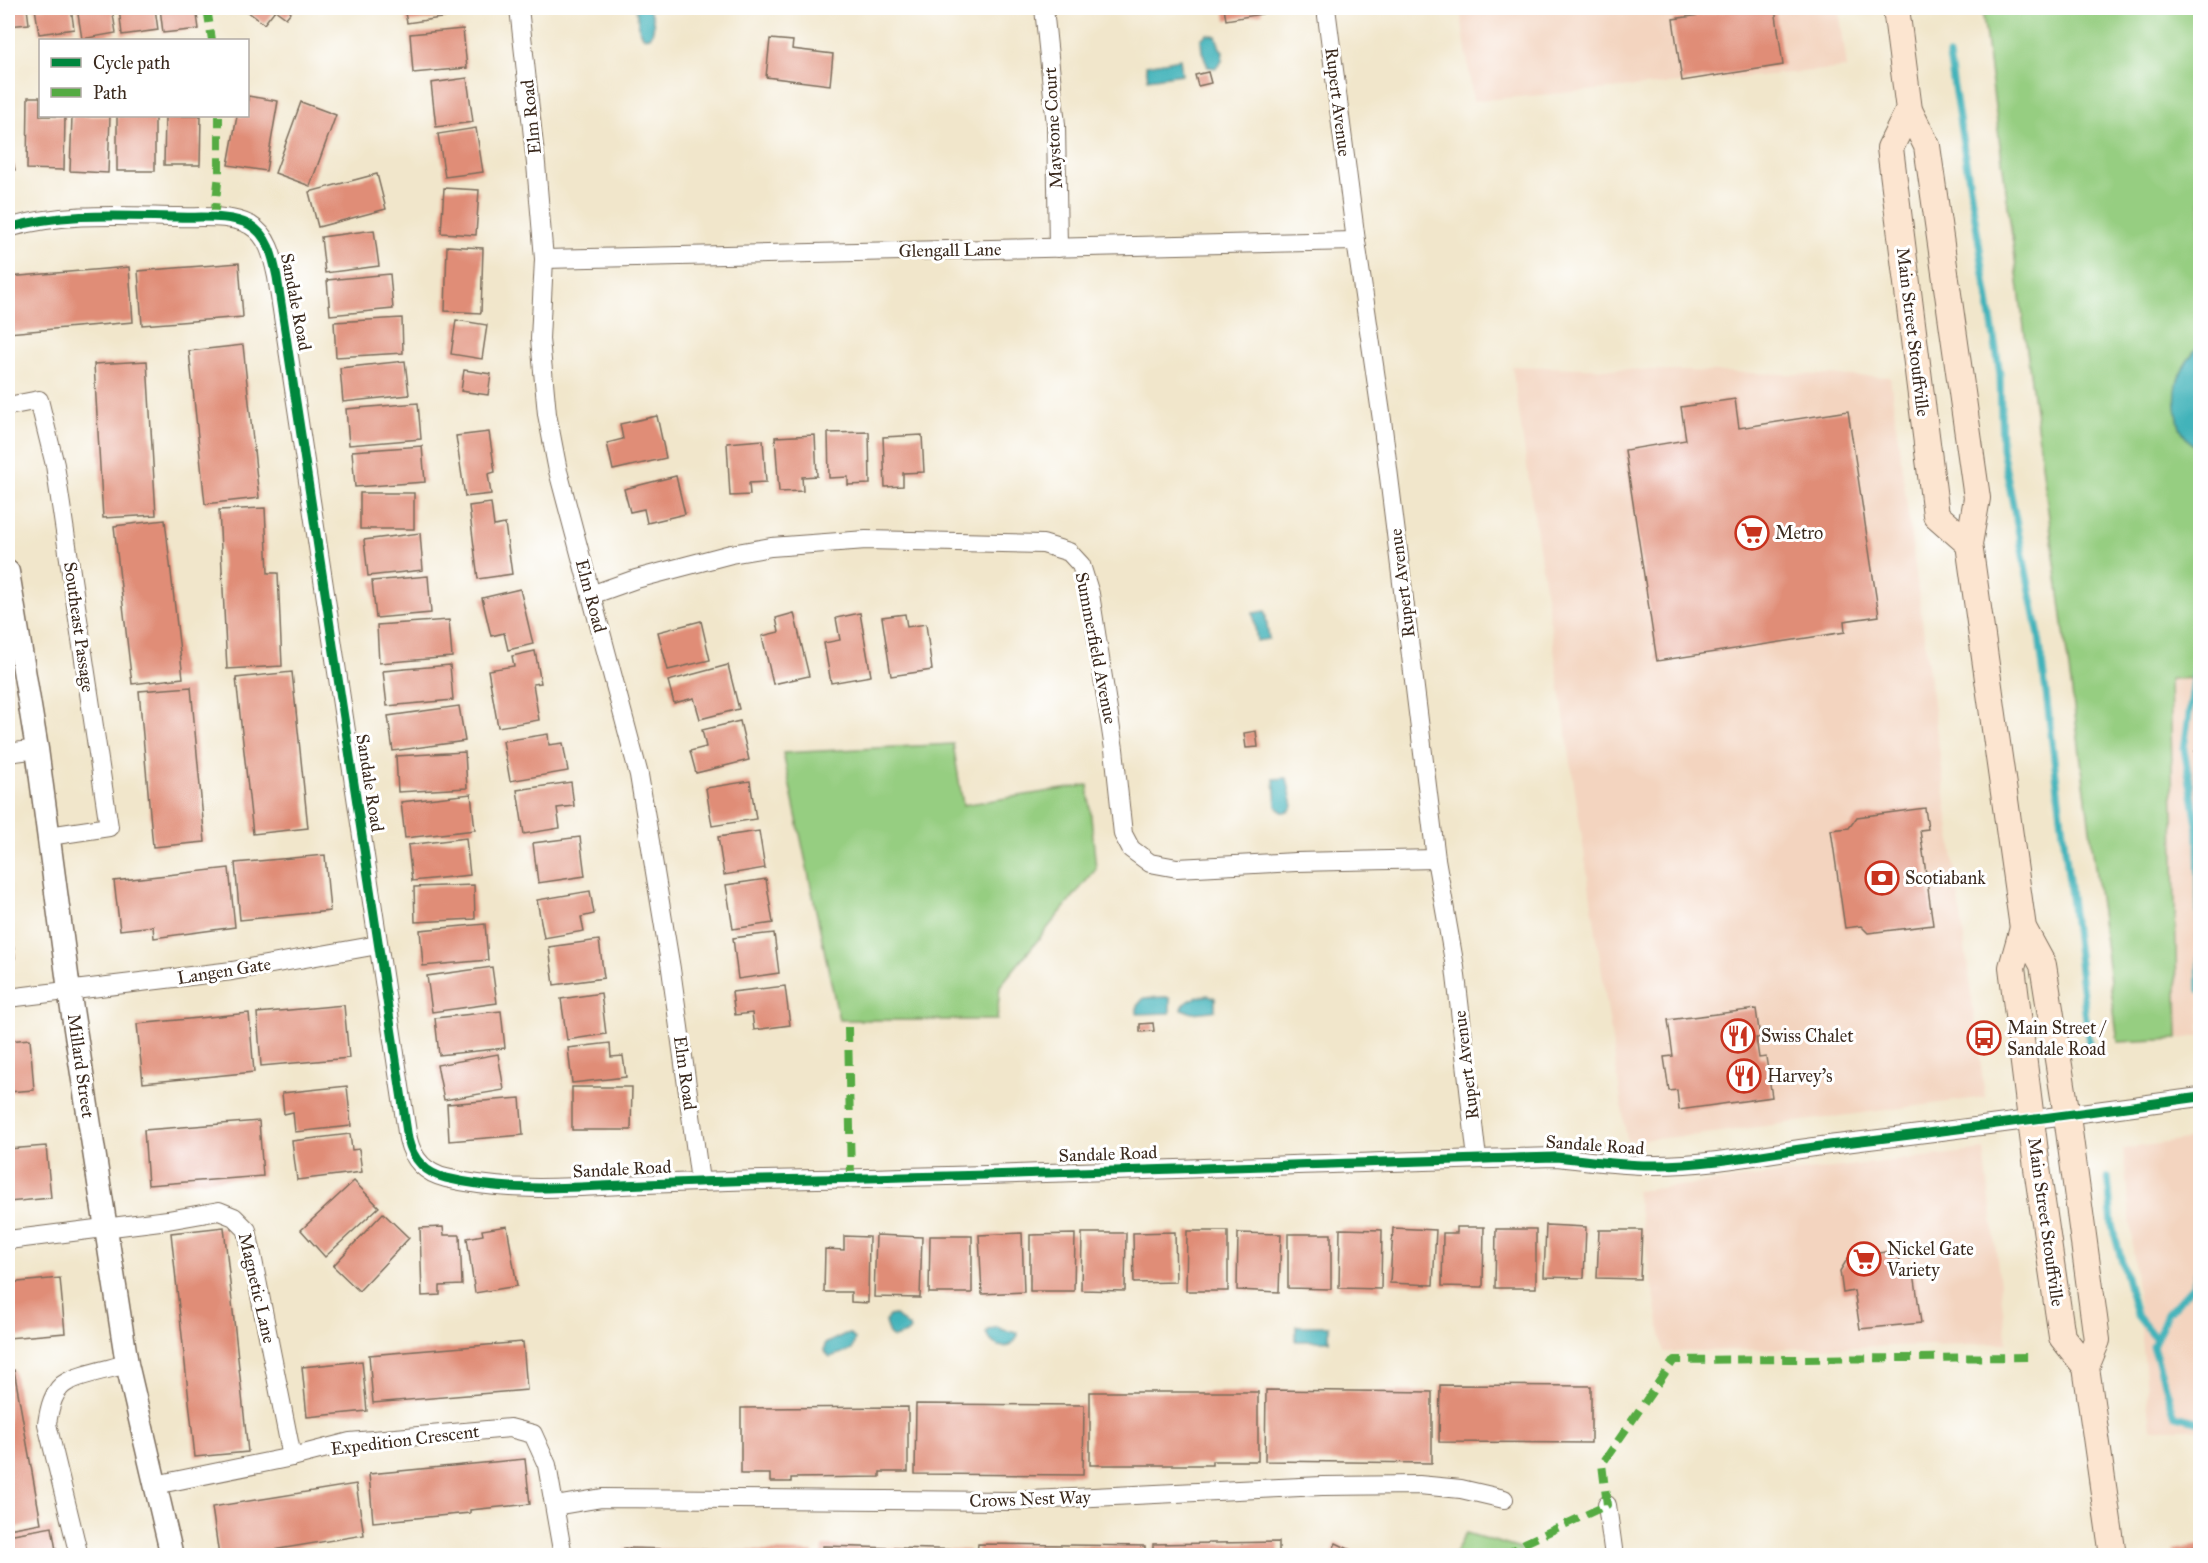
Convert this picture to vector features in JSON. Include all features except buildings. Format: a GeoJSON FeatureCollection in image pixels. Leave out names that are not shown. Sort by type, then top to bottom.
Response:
{"type":"FeatureCollection","features":[{"type":"Feature","properties":{"kind":"main road","name":"Main Street Stouffville"},"geometry":{"type":"LineString","coordinates":[[1896,8],[1909,110],[1927,146],[1977,498],[1969,544],[2023,928],[2043,966],[2067,1116],[2097,1340],[2086,1367],[2113,1556]]}},
{"type":"Feature","properties":{"kind":"main road","name":"Main Street Stouffville"},"geometry":{"type":"LineString","coordinates":[[1909,110],[1890,148],[1936,515],[1969,544]]}},
{"type":"Feature","properties":{"kind":"main road","name":"Main Street Stouffville"},"geometry":{"type":"LineString","coordinates":[[2023,928],[2012,967],[2062,1337],[2086,1367]]}},
{"type":"Feature","properties":{"kind":"street","name":"Elm Road"},"geometry":{"type":"LineString","coordinates":[[519,8],[544,259],[540,339],[547,414],[558,471],[639,775],[670,969],[700,1181]]}},
{"type":"Feature","properties":{"kind":"street","name":"Maystone Court"},"geometry":{"type":"LineString","coordinates":[[1044,8],[1056,124],[1058,248]]}},
{"type":"Feature","properties":{"kind":"street","name":"Rupert Avenue"},"geometry":{"type":"LineString","coordinates":[[1326,8],[1356,241],[1383,420],[1436,859],[1455,967],[1477,1159]]}},
{"type":"Feature","properties":{"kind":"street","name":"Sandale Road"},"geometry":{"type":"LineString","coordinates":[[8,228],[51,219],[86,215],[214,218],[237,220],[249,225],[260,233],[268,245],[277,277],[408,1139],[415,1158],[427,1171],[445,1178],[531,1189],[700,1181],[874,1178],[1556,1157],[1654,1165],[1720,1161],[2200,1097]]}},
{"type":"Feature","properties":{"kind":"street","name":"Glengall Lane"},"geometry":{"type":"LineString","coordinates":[[544,259],[1356,241]]}},
{"type":"Feature","properties":{"kind":"street","name":"Southeast Passage"},"geometry":{"type":"LineString","coordinates":[[8,406],[39,400],[55,465],[109,827],[49,836]]}},
{"type":"Feature","properties":{"kind":"street","name":"Summerfield Avenue"},"geometry":{"type":"LineString","coordinates":[[591,595],[636,579],[731,554],[771,547],[866,540],[1043,544],[1070,552],[1081,565],[1087,584],[1114,749],[1123,834],[1131,849],[1150,863],[1177,868],[1296,862],[1436,859]]}},
{"type":"Feature","properties":{"kind":"street","name":"Millard Street"},"geometry":{"type":"LineString","coordinates":[[8,572],[37,749],[69,990],[127,1364],[171,1556]]}},
{"type":"Feature","properties":{"kind":"street"},"geometry":{"type":"LineString","coordinates":[[8,753],[37,749]]}},
{"type":"Feature","properties":{"kind":"street","name":"Langen Gate"},"geometry":{"type":"LineString","coordinates":[[8,998],[232,971],[378,945]]}},
{"type":"Feature","properties":{"kind":"street","name":"Magnetic Lane"},"geometry":{"type":"LineString","coordinates":[[8,1240],[219,1212],[234,1217],[248,1230],[292,1457]]}},
{"type":"Feature","properties":{"kind":"street"},"geometry":{"type":"LineString","coordinates":[[79,1556],[47,1424],[49,1410],[55,1395],[65,1382],[127,1364]]}},
{"type":"Feature","properties":{"kind":"street","name":"Expedition Crescent"},"geometry":{"type":"LineString","coordinates":[[154,1485],[292,1457],[350,1442],[510,1428],[533,1434],[547,1465],[563,1556]]}},
{"type":"Feature","properties":{"kind":"street","name":"Crows Nest Way"},"geometry":{"type":"LineString","coordinates":[[555,1506],[603,1498],[1011,1501],[1310,1487],[1419,1485],[1461,1489],[1504,1498]]}},
{"type":"Feature","properties":{"kind":"street"},"geometry":{"type":"LineString","coordinates":[[1607,1505],[1614,1556]]}},
{"type":"Feature","properties":{"kind":"shaded area"},"geometry":{"type":"Polygon","coordinates":[[[1460,8],[1839,8],[1847,68],[1473,101],[1460,8]]]}},
{"type":"Feature","properties":{"kind":"shaded area"},"geometry":{"type":"Polygon","coordinates":[[[1512,366],[1890,377],[1985,1097],[1697,1135],[1627,1141],[1512,366]]]}},
{"type":"Feature","properties":{"kind":"shaded area"},"geometry":{"type":"Polygon","coordinates":[[[2200,678],[2200,1036],[2178,1039],[2170,679],[2200,678]]]}},
{"type":"Feature","properties":{"kind":"shaded area"},"geometry":{"type":"Polygon","coordinates":[[[2200,1138],[2200,1429],[2151,1429],[2123,1149],[2200,1138]]]}},
{"type":"Feature","properties":{"kind":"shaded area"},"geometry":{"type":"Polygon","coordinates":[[[1984,1150],[2007,1343],[1664,1352],[1636,1191],[1984,1150]]]}},
{"type":"Feature","properties":{"kind":"green space"},"geometry":{"type":"Polygon","coordinates":[[[1982,8],[2200,8],[2200,678],[2170,679],[2178,1039],[2118,1042],[1982,8]]]}},
{"type":"Feature","properties":{"kind":"green space"},"geometry":{"type":"Polygon","coordinates":[[[953,744],[963,805],[1088,785],[1096,869],[1000,986],[997,1020],[839,1020],[783,753],[953,744]]]}},
{"type":"Feature","properties":{"kind":"green space"},"geometry":{"type":"Polygon","coordinates":[[[1466,1533],[1521,1549],[1522,1555],[1454,1555],[1466,1533]]]}},
{"type":"Feature","properties":{"kind":"water"},"geometry":{"type":"Polygon","coordinates":[[[647,8],[651,14],[654,26],[650,37],[645,37],[640,33],[636,10],[647,8]]]}},
{"type":"Feature","properties":{"kind":"water"},"geometry":{"type":"Polygon","coordinates":[[[1207,34],[1216,36],[1223,51],[1222,61],[1216,68],[1208,67],[1202,52],[1201,39],[1207,34]]]}},
{"type":"Feature","properties":{"kind":"water"},"geometry":{"type":"Polygon","coordinates":[[[1180,59],[1182,74],[1148,79],[1146,65],[1180,59]]]}},
{"type":"Feature","properties":{"kind":"water"},"geometry":{"type":"Polygon","coordinates":[[[2200,343],[2200,451],[2185,437],[2180,428],[2176,388],[2181,372],[2200,343]]]}},
{"type":"Feature","properties":{"kind":"water"},"geometry":{"type":"Polygon","coordinates":[[[1265,611],[1269,639],[1257,641],[1253,613],[1265,611]]]}},
{"type":"Feature","properties":{"kind":"water"},"geometry":{"type":"Polygon","coordinates":[[[1287,778],[1293,806],[1288,812],[1282,812],[1276,806],[1274,779],[1287,778]]]}},
{"type":"Feature","properties":{"kind":"water"},"geometry":{"type":"Polygon","coordinates":[[[1209,995],[1215,998],[1215,1010],[1192,1013],[1182,1009],[1189,1000],[1209,995]]]}},
{"type":"Feature","properties":{"kind":"water"},"geometry":{"type":"Polygon","coordinates":[[[1167,997],[1170,999],[1170,1013],[1137,1014],[1137,1006],[1144,998],[1167,997]]]}},
{"type":"Feature","properties":{"kind":"water"},"geometry":{"type":"Polygon","coordinates":[[[894,1315],[910,1330],[894,1338],[889,1335],[885,1322],[889,1316],[894,1315]]]}},
{"type":"Feature","properties":{"kind":"water"},"geometry":{"type":"Polygon","coordinates":[[[1296,1326],[1329,1326],[1329,1341],[1296,1341],[1296,1326]]]}},
{"type":"Feature","properties":{"kind":"water"},"geometry":{"type":"Polygon","coordinates":[[[997,1327],[1017,1332],[1018,1335],[1011,1345],[1002,1347],[993,1343],[989,1338],[986,1333],[988,1330],[997,1327]]]}},
{"type":"Feature","properties":{"kind":"water"},"geometry":{"type":"Polygon","coordinates":[[[845,1334],[850,1334],[855,1339],[852,1350],[830,1357],[824,1351],[825,1344],[845,1334]]]}},
{"type":"Feature","properties":{"kind":"waterway"},"geometry":{"type":"LineString","coordinates":[[1949,56],[2000,374],[2002,449],[2039,636],[2089,1044]]}},
{"type":"Feature","properties":{"kind":"waterway"},"geometry":{"type":"LineString","coordinates":[[2200,651],[2198,651],[2184,749],[2198,829],[2200,990]]}},
{"type":"Feature","properties":{"kind":"waterway"},"geometry":{"type":"LineString","coordinates":[[2108,1178],[2112,1225],[2136,1314],[2156,1339]]}},
{"type":"Feature","properties":{"kind":"waterway"},"geometry":{"type":"LineString","coordinates":[[2200,1264],[2193,1286],[2167,1314],[2153,1346],[2175,1416],[2200,1422]]}},
{"type":"Feature","properties":{"kind":"marked path"},"geometry":{"type":"LineString","coordinates":[[207,8],[212,39]]}},
{"type":"Feature","properties":{"kind":"marked path"},"geometry":{"type":"LineString","coordinates":[[214,218],[219,174],[219,117]]}},
{"type":"Feature","properties":{"kind":"marked path"},"geometry":{"type":"LineString","coordinates":[[848,1027],[851,1179]]}},
{"type":"Feature","properties":{"kind":"marked path"},"geometry":{"type":"LineString","coordinates":[[1504,1556],[1525,1543],[1607,1505],[1602,1464],[1674,1360],[2029,1357]]}},
{"type":"Feature","properties":{"kind":"cycle path"},"geometry":{"type":"LineString","coordinates":[[8,228],[71,217],[214,217],[233,219],[250,225],[266,241],[277,277],[408,1139],[413,1153],[421,1164],[439,1176],[490,1185],[556,1188],[1556,1157],[1630,1165],[1679,1164],[1727,1160],[2200,1097]]}},
{"type":"Feature","properties":{"kind":"place","name":"Metro"},"geometry":{"type":"Point","coordinates":[1752,533]}},
{"type":"Feature","properties":{"kind":"place","name":"Scotiabank"},"geometry":{"type":"Point","coordinates":[1882,878]}},
{"type":"Feature","properties":{"kind":"place","name":"Swiss Chalet"},"geometry":{"type":"Point","coordinates":[1738,1036]}},
{"type":"Feature","properties":{"kind":"place","name":"Main Street / Sandale Road"},"geometry":{"type":"Point","coordinates":[1984,1038]}},
{"type":"Feature","properties":{"kind":"place","name":"Harvey's"},"geometry":{"type":"Point","coordinates":[1744,1076]}},
{"type":"Feature","properties":{"kind":"place","name":"Nickel Gate Variety"},"geometry":{"type":"Point","coordinates":[1864,1259]}}]}
